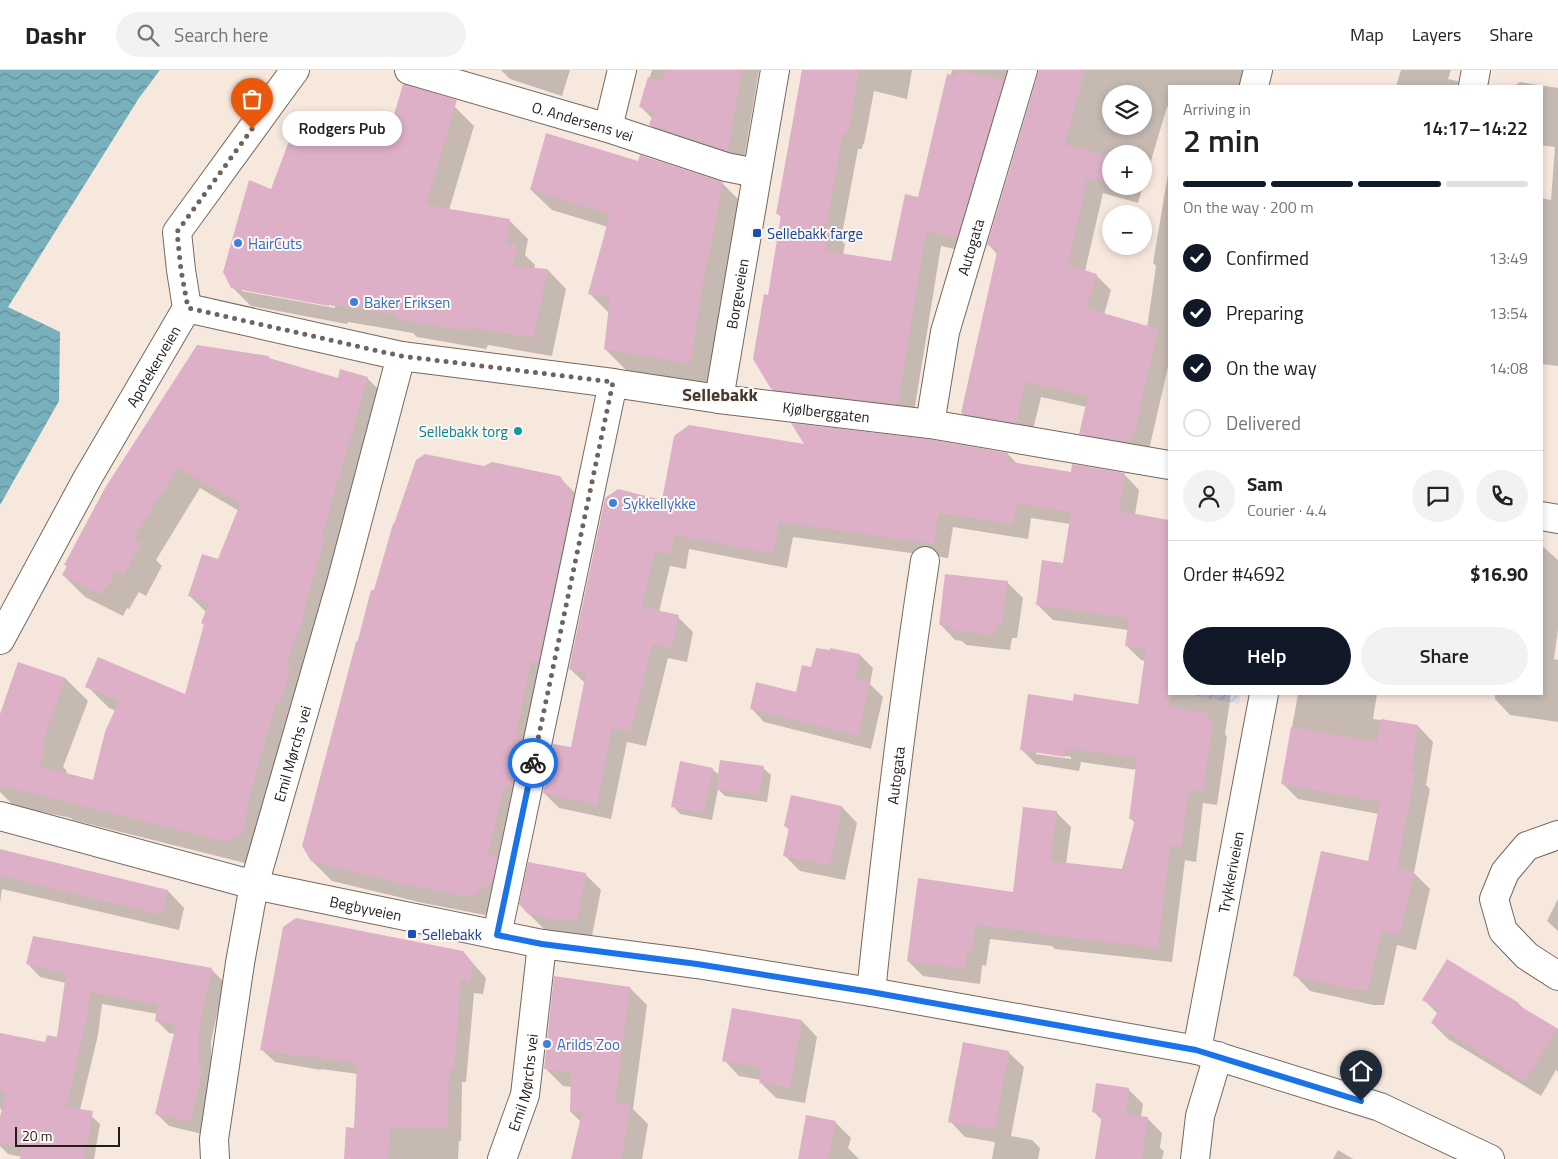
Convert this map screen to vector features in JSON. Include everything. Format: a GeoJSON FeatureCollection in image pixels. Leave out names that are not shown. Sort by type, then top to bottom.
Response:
{"type":"FeatureCollection","features":[{"type":"Feature","properties":{"kind":"street","name":"Apotekerveien"},"geometry":{"type":"LineString","coordinates":[[0,640],[86,479],[188,308],[177,232],[295,70]]}},
{"type":"Feature","properties":{"kind":"street","name":"O. Andersens vei"},"geometry":{"type":"LineString","coordinates":[[409,70],[608,128],[726,167],[756,173]]}},
{"type":"Feature","properties":{"kind":"street"},"geometry":{"type":"LineString","coordinates":[[608,128],[622,70]]}},
{"type":"Feature","properties":{"kind":"street","name":"Borgeveien"},"geometry":{"type":"LineString","coordinates":[[719,399],[775,70]]}},
{"type":"Feature","properties":{"kind":"street","name":"Autogata"},"geometry":{"type":"LineString","coordinates":[[930,424],[946,332],[1023,70]]}},
{"type":"Feature","properties":{"kind":"street"},"geometry":{"type":"LineString","coordinates":[[1254,85],[1258,70]]}},
{"type":"Feature","properties":{"kind":"street"},"geometry":{"type":"LineString","coordinates":[[1473,85],[1476,70]]}},
{"type":"Feature","properties":{"kind":"street","name":"Kjølberggaten"},"geometry":{"type":"LineString","coordinates":[[188,308],[401,356],[613,382],[719,399],[930,424],[1168,465]]}},
{"type":"Feature","properties":{"kind":"street","name":"Emil Mørchs vei"},"geometry":{"type":"LineString","coordinates":[[215,1159],[214,1139],[240,963],[254,885],[341,583],[401,356]]}},
{"type":"Feature","properties":{"kind":"street"},"geometry":{"type":"LineString","coordinates":[[497,935],[613,382]]}},
{"type":"Feature","properties":{"kind":"street"},"geometry":{"type":"LineString","coordinates":[[1543,516],[1558,519]]}},
{"type":"Feature","properties":{"kind":"street","name":"Autogata"},"geometry":{"type":"LineString","coordinates":[[871,992],[890,810],[925,561]]}},
{"type":"Feature","properties":{"kind":"street","name":"Trykkeriveien"},"geometry":{"type":"LineString","coordinates":[[1195,1159],[1207,1053],[1264,695]]}},
{"type":"Feature","properties":{"kind":"street","name":"Begbyveien"},"geometry":{"type":"LineString","coordinates":[[0,816],[254,885],[542,944],[697,964],[871,992],[1207,1053],[1380,1107],[1490,1159]]}},
{"type":"Feature","properties":{"kind":"street"},"geometry":{"type":"LineString","coordinates":[[1558,835],[1527,846],[1505,872],[1494,899],[1503,931],[1527,956],[1558,976]]}},
{"type":"Feature","properties":{"kind":"street","name":"Emil Mørchs vei"},"geometry":{"type":"LineString","coordinates":[[502,1159],[524,1095],[542,944]]}},
{"type":"Feature","properties":{"kind":"shaded area"},"geometry":{"type":"Polygon","coordinates":[[[1192,695],[1241,695],[1239,704],[1192,695]]]}},
{"type":"Feature","properties":{"kind":"water"},"geometry":{"type":"Polygon","coordinates":[[[0,70],[160,70],[139,98],[8,307],[60,332],[59,401],[0,505],[0,70]]]}},
{"type":"Feature","properties":{"kind":"building"},"geometry":{"type":"Polygon","coordinates":[[[666,70],[742,70],[728,151],[649,125],[654,112],[639,107],[648,77],[662,81],[666,70]]]}},
{"type":"Feature","properties":{"kind":"building"},"geometry":{"type":"Polygon","coordinates":[[[802,70],[859,70],[849,129],[847,134],[843,134],[826,226],[830,227],[826,251],[891,261],[905,194],[918,197],[947,74],[956,76],[957,70],[1004,80],[957,238],[926,231],[898,404],[771,389],[753,359],[764,294],[768,295],[781,215],[776,214],[802,70]]]}},
{"type":"Feature","properties":{"kind":"building"},"geometry":{"type":"Polygon","coordinates":[[[1039,70],[1085,70],[1065,144],[1102,155],[1102,182],[1087,178],[1068,265],[1097,274],[1086,308],[1158,329],[1133,439],[1130,438],[1130,442],[1079,434],[1088,396],[1025,382],[1016,423],[961,413],[998,248],[987,245],[1039,70]]]}},
{"type":"Feature","properties":{"kind":"building"},"geometry":{"type":"Polygon","coordinates":[[[403,84],[457,100],[426,205],[510,219],[506,243],[517,245],[513,266],[548,269],[533,338],[469,327],[468,331],[397,319],[398,315],[329,304],[329,306],[231,288],[223,272],[249,180],[271,189],[295,125],[308,117],[318,117],[327,125],[385,145],[403,84]]]}},
{"type":"Feature","properties":{"kind":"building"},"geometry":{"type":"Polygon","coordinates":[[[546,133],[638,161],[640,155],[723,182],[707,261],[690,364],[604,349],[610,298],[588,294],[610,214],[530,190],[546,133]]]}},
{"type":"Feature","properties":{"kind":"building"},"geometry":{"type":"Polygon","coordinates":[[[197,345],[269,356],[269,358],[338,378],[340,369],[368,377],[322,535],[325,537],[304,609],[306,610],[285,666],[291,668],[280,702],[277,701],[266,738],[250,796],[243,833],[226,842],[0,786],[0,714],[18,662],[66,678],[41,746],[46,748],[39,766],[93,780],[105,732],[119,701],[85,687],[98,657],[185,694],[204,624],[201,623],[209,603],[188,596],[202,554],[218,559],[240,504],[178,467],[133,539],[141,543],[124,575],[116,571],[101,595],[62,575],[67,566],[64,565],[105,488],[197,345]]]}},
{"type":"Feature","properties":{"kind":"building"},"geometry":{"type":"Polygon","coordinates":[[[791,423],[928,439],[1008,453],[1006,461],[1071,472],[1072,464],[1125,473],[1119,511],[1168,520],[1169,707],[1208,713],[1207,720],[1213,721],[1203,791],[1189,789],[1181,847],[1170,846],[1158,948],[975,925],[972,952],[967,951],[965,969],[907,961],[918,878],[1013,892],[1023,807],[1057,811],[1050,861],[1122,869],[1135,820],[1129,819],[1137,758],[1066,748],[1065,757],[1020,750],[1028,694],[1073,701],[1074,694],[1138,704],[1146,649],[1125,646],[1129,618],[1036,605],[1042,560],[1063,563],[1071,512],[1016,503],[1013,524],[938,513],[934,544],[779,522],[773,554],[675,535],[671,554],[655,551],[642,607],[679,615],[672,648],[653,644],[631,731],[612,728],[597,805],[543,793],[553,744],[571,747],[586,673],[569,669],[605,498],[618,489],[662,500],[674,436],[689,425],[804,444],[791,423]]]}},
{"type":"Feature","properties":{"kind":"building"},"geometry":{"type":"Polygon","coordinates":[[[425,454],[484,466],[492,462],[560,476],[573,495],[538,663],[531,661],[516,736],[523,737],[512,786],[504,785],[488,854],[498,856],[492,882],[470,897],[402,884],[311,861],[302,846],[371,590],[374,590],[393,524],[416,460],[425,454]]]}},
{"type":"Feature","properties":{"kind":"building"},"geometry":{"type":"Polygon","coordinates":[[[945,574],[1008,581],[1002,623],[997,623],[995,635],[949,630],[950,626],[939,625],[945,574]]]}},
{"type":"Feature","properties":{"kind":"building"},"geometry":{"type":"Polygon","coordinates":[[[816,648],[830,650],[830,648],[860,654],[855,679],[870,683],[858,736],[750,709],[756,682],[796,692],[802,665],[811,667],[816,648]]]}},
{"type":"Feature","properties":{"kind":"building"},"geometry":{"type":"Polygon","coordinates":[[[1381,719],[1418,725],[1411,771],[1415,772],[1397,868],[1414,872],[1400,935],[1382,930],[1368,990],[1357,990],[1293,976],[1321,851],[1368,861],[1380,802],[1281,784],[1291,727],[1377,742],[1381,719]]]}},
{"type":"Feature","properties":{"kind":"building"},"geometry":{"type":"Polygon","coordinates":[[[720,760],[764,766],[759,795],[716,789],[720,760]]]}},
{"type":"Feature","properties":{"kind":"building"},"geometry":{"type":"Polygon","coordinates":[[[680,761],[713,768],[704,813],[671,807],[680,761]]]}},
{"type":"Feature","properties":{"kind":"building"},"geometry":{"type":"Polygon","coordinates":[[[791,795],[842,806],[830,865],[783,856],[789,828],[784,826],[791,795]]]}},
{"type":"Feature","properties":{"kind":"building"},"geometry":{"type":"Polygon","coordinates":[[[0,849],[168,890],[162,915],[0,876],[0,849]]]}},
{"type":"Feature","properties":{"kind":"building"},"geometry":{"type":"Polygon","coordinates":[[[528,862],[586,873],[577,921],[561,919],[560,921],[528,914],[519,904],[528,862]]]}},
{"type":"Feature","properties":{"kind":"building"},"geometry":{"type":"Polygon","coordinates":[[[296,918],[463,951],[468,957],[473,964],[470,981],[461,980],[454,1070],[449,1069],[448,1128],[390,1127],[388,1159],[344,1159],[346,1127],[354,1128],[357,1063],[308,1056],[308,1058],[260,1050],[283,927],[296,918]]]}},
{"type":"Feature","properties":{"kind":"building"},"geometry":{"type":"Polygon","coordinates":[[[33,936],[212,968],[199,1029],[199,1067],[203,1068],[190,1122],[155,1114],[176,1025],[155,1021],[158,1005],[90,992],[86,1022],[66,1107],[93,1111],[84,1159],[20,1159],[22,1148],[0,1143],[0,1117],[6,1092],[0,1091],[0,1033],[45,1042],[47,1035],[57,1037],[66,974],[26,964],[33,936]]]}},
{"type":"Feature","properties":{"kind":"building"},"geometry":{"type":"Polygon","coordinates":[[[1447,959],[1557,1028],[1525,1081],[1431,1023],[1439,1010],[1422,1000],[1447,959]]]}},
{"type":"Feature","properties":{"kind":"building"},"geometry":{"type":"Polygon","coordinates":[[[554,976],[630,987],[615,1103],[631,1105],[621,1159],[571,1159],[582,1113],[570,1112],[571,1072],[544,1069],[554,976]]]}},
{"type":"Feature","properties":{"kind":"building"},"geometry":{"type":"Polygon","coordinates":[[[732,1008],[802,1020],[790,1088],[759,1083],[762,1068],[722,1061],[732,1008]]]}},
{"type":"Feature","properties":{"kind":"building"},"geometry":{"type":"Polygon","coordinates":[[[963,1042],[1009,1051],[994,1130],[948,1122],[963,1042]]]}},
{"type":"Feature","properties":{"kind":"building"},"geometry":{"type":"Polygon","coordinates":[[[1096,1083],[1129,1088],[1126,1114],[1148,1117],[1142,1159],[1095,1159],[1102,1114],[1092,1112],[1096,1083]]]}},
{"type":"Feature","properties":{"kind":"building"},"geometry":{"type":"Polygon","coordinates":[[[806,1115],[836,1121],[828,1159],[798,1159],[806,1115]]]}},
{"type":"Feature","properties":{"kind":"way so far"},"geometry":{"type":"LineString","coordinates":[[252,129],[177,232],[188,308],[401,356],[613,382],[533,763]]}},
{"type":"Feature","properties":{"kind":"place","name":"Rodgers Pub"},"geometry":{"type":"Point","coordinates":[252,129]}},
{"type":"Feature","properties":{"kind":"place","name":"Sellebakk farge"},"geometry":{"type":"Point","coordinates":[757,233]}},
{"type":"Feature","properties":{"kind":"place","name":"HairCuts"},"geometry":{"type":"Point","coordinates":[238,243]}},
{"type":"Feature","properties":{"kind":"place","name":"Baker Eriksen"},"geometry":{"type":"Point","coordinates":[354,302]}},
{"type":"Feature","properties":{"kind":"place","name":"Sellebakk torg"},"geometry":{"type":"Point","coordinates":[518,431]}},
{"type":"Feature","properties":{"kind":"place","name":"Sykkellykke"},"geometry":{"type":"Point","coordinates":[613,503]}},
{"type":"Feature","properties":{"kind":"place","name":"Sellebakk"},"geometry":{"type":"Point","coordinates":[412,934]}},
{"type":"Feature","properties":{"kind":"place","name":"Arilds Zoo"},"geometry":{"type":"Point","coordinates":[547,1044]}},
{"type":"Feature","properties":{"kind":"district","name":"Sellebakk"},"geometry":{"type":"Point","coordinates":[720,394]}},
{"type":"Feature","properties":{"kind":"route"},"geometry":{"type":"LineString","coordinates":[[533,763],[497,935],[542,944],[697,964],[871,992],[1196,1050],[1361,1101]]}}]}
